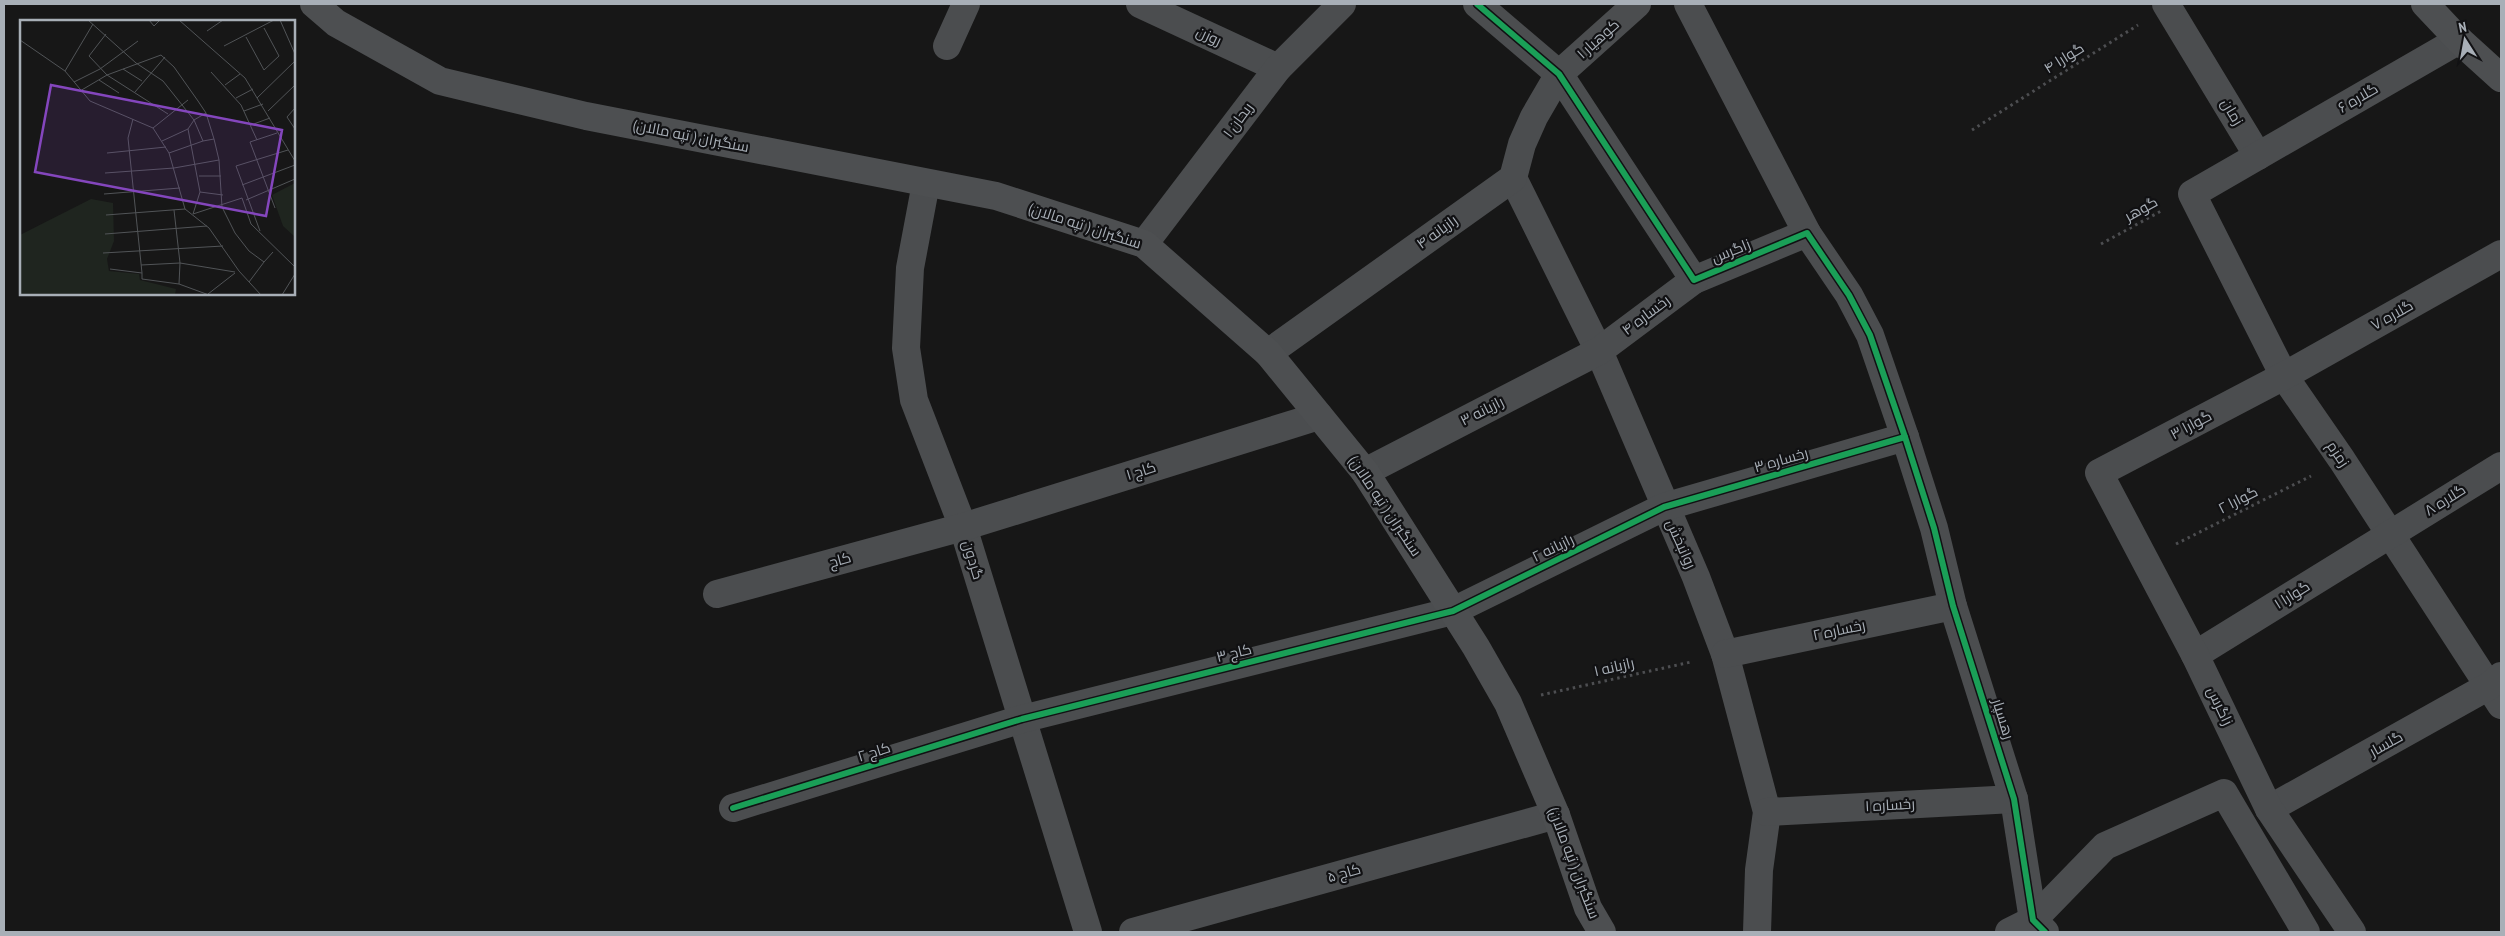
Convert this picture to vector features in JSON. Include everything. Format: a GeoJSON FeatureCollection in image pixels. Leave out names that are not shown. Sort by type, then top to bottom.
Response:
{"type":"FeatureCollection","features":[{"type":"Feature","properties":{"kind":"main road","name":"سنگبران ( تپه مالان)"},"geometry":{"type":"LineString","coordinates":[[315,4],[336,23],[440,81],[586,116],[996,196],[1144,244],[1268,353],[1365,472],[1453,611],[1508,703],[1556,814],[1588,908],[1602,932]]}},
{"type":"Feature","properties":{"kind":"main road"},"geometry":{"type":"LineString","coordinates":[[2425,4],[2458,40],[2501,78]]}},
{"type":"Feature","properties":{"kind":"street"},"geometry":{"type":"LineString","coordinates":[[947,46],[966,4]]}},
{"type":"Feature","properties":{"kind":"street","name":"روزن"},"geometry":{"type":"LineString","coordinates":[[1140,4],[1278,68]]}},
{"type":"Feature","properties":{"kind":"street","name":"ریحان ۱"},"geometry":{"type":"LineString","coordinates":[[1144,244],[1278,68],[1342,4]]}},
{"type":"Feature","properties":{"kind":"street"},"geometry":{"type":"LineString","coordinates":[[1477,4],[1559,74],[1694,280]]}},
{"type":"Feature","properties":{"kind":"street","name":"کوهیار ۱"},"geometry":{"type":"LineString","coordinates":[[1559,74],[1637,4]]}},
{"type":"Feature","properties":{"kind":"street"},"geometry":{"type":"LineString","coordinates":[[1688,4],[1807,233],[1849,295],[1870,335],[1905,437]]}},
{"type":"Feature","properties":{"kind":"street","name":"زمان"},"geometry":{"type":"LineString","coordinates":[[2168,4],[2258,156]]}},
{"type":"Feature","properties":{"kind":"street","name":"گلاره ۶"},"geometry":{"type":"LineString","coordinates":[[2258,156],[2458,40]]}},
{"type":"Feature","properties":{"kind":"street"},"geometry":{"type":"LineString","coordinates":[[1514,178],[1522,144],[1534,117],[1559,74]]}},
{"type":"Feature","properties":{"kind":"street"},"geometry":{"type":"LineString","coordinates":[[2192,194],[2258,156]]}},
{"type":"Feature","properties":{"kind":"street","name":"روانبخش"},"geometry":{"type":"LineString","coordinates":[[1514,178],[1599,351],[1664,507],[1696,577],[1725,654],[1766,812],[1759,870],[1757,932]]}},
{"type":"Feature","properties":{"kind":"street","name":"رازیانه ۴"},"geometry":{"type":"LineString","coordinates":[[1268,353],[1514,178]]}},
{"type":"Feature","properties":{"kind":"street","name":"گردون"},"geometry":{"type":"LineString","coordinates":[[926,183],[910,268],[906,348],[914,400],[963,526],[1088,932]]}},
{"type":"Feature","properties":{"kind":"street","name":"زمزم"},"geometry":{"type":"LineString","coordinates":[[2192,194],[2284,376],[2342,460],[2390,535],[2497,689]]}},
{"type":"Feature","properties":{"kind":"street","name":"زاگرس"},"geometry":{"type":"LineString","coordinates":[[1694,280],[1807,233]]}},
{"type":"Feature","properties":{"kind":"street","name":"گلاره ۷"},"geometry":{"type":"LineString","coordinates":[[2284,376],[2501,254]]}},
{"type":"Feature","properties":{"kind":"street","name":"رخساره ۴"},"geometry":{"type":"LineString","coordinates":[[1599,351],[1694,280]]}},
{"type":"Feature","properties":{"kind":"street","name":"رازیانه ۳"},"geometry":{"type":"LineString","coordinates":[[1365,472],[1599,351]]}},
{"type":"Feature","properties":{"kind":"street","name":"گوارا ۳"},"geometry":{"type":"LineString","coordinates":[[2099,473],[2284,376]]}},
{"type":"Feature","properties":{"kind":"street","name":"کاج ۱"},"geometry":{"type":"LineString","coordinates":[[963,526],[1319,416]]}},
{"type":"Feature","properties":{"kind":"street","name":"رخساره ۳"},"geometry":{"type":"LineString","coordinates":[[1664,507],[1905,437]]}},
{"type":"Feature","properties":{"kind":"street","name":"رهسپار"},"geometry":{"type":"LineString","coordinates":[[1905,437],[1934,528],[1953,606],[2014,799],[2029,928]]}},
{"type":"Feature","properties":{"kind":"street","name":"گلاره ۸"},"geometry":{"type":"LineString","coordinates":[[2390,535],[2501,466]]}},
{"type":"Feature","properties":{"kind":"street","name":"زاگرس"},"geometry":{"type":"LineString","coordinates":[[2099,473],[2195,654],[2269,809],[2352,932]]}},
{"type":"Feature","properties":{"kind":"street","name":"رازیانه ۲"},"geometry":{"type":"LineString","coordinates":[[1453,611],[1664,507]]}},
{"type":"Feature","properties":{"kind":"street","name":"کاج"},"geometry":{"type":"LineString","coordinates":[[717,594],[963,526]]}},
{"type":"Feature","properties":{"kind":"street","name":"گوارا ۱"},"geometry":{"type":"LineString","coordinates":[[2195,654],[2390,535]]}},
{"type":"Feature","properties":{"kind":"street","name":"رخساره ۲"},"geometry":{"type":"LineString","coordinates":[[1725,654],[1953,606]]}},
{"type":"Feature","properties":{"kind":"street","name":"کاج ۳"},"geometry":{"type":"LineString","coordinates":[[1022,719],[1453,611]]}},
{"type":"Feature","properties":{"kind":"street","name":"گلسار"},"geometry":{"type":"LineString","coordinates":[[2269,809],[2497,689]]}},
{"type":"Feature","properties":{"kind":"street","name":"کاج ۲"},"geometry":{"type":"LineString","coordinates":[[733,808],[1022,719]]}},
{"type":"Feature","properties":{"kind":"street"},"geometry":{"type":"LineString","coordinates":[[2029,928],[2105,846],[2224,793],[2306,932]]}},
{"type":"Feature","properties":{"kind":"street","name":"رخساره ۱"},"geometry":{"type":"LineString","coordinates":[[1766,812],[2014,799]]}},
{"type":"Feature","properties":{"kind":"street","name":"کاج ۵"},"geometry":{"type":"LineString","coordinates":[[1133,932],[1556,814]]}},
{"type":"Feature","properties":{"kind":"cycle path"},"geometry":{"type":"LineString","coordinates":[[1477,4],[1559,74],[1694,280],[1807,233],[1849,295],[1870,335],[1934,528],[1953,606],[2014,799],[2033,920],[2045,932]]}},
{"type":"Feature","properties":{"kind":"cycle path"},"geometry":{"type":"LineString","coordinates":[[733,808],[1022,719],[1453,611],[1664,507],[1905,437]]}}]}
